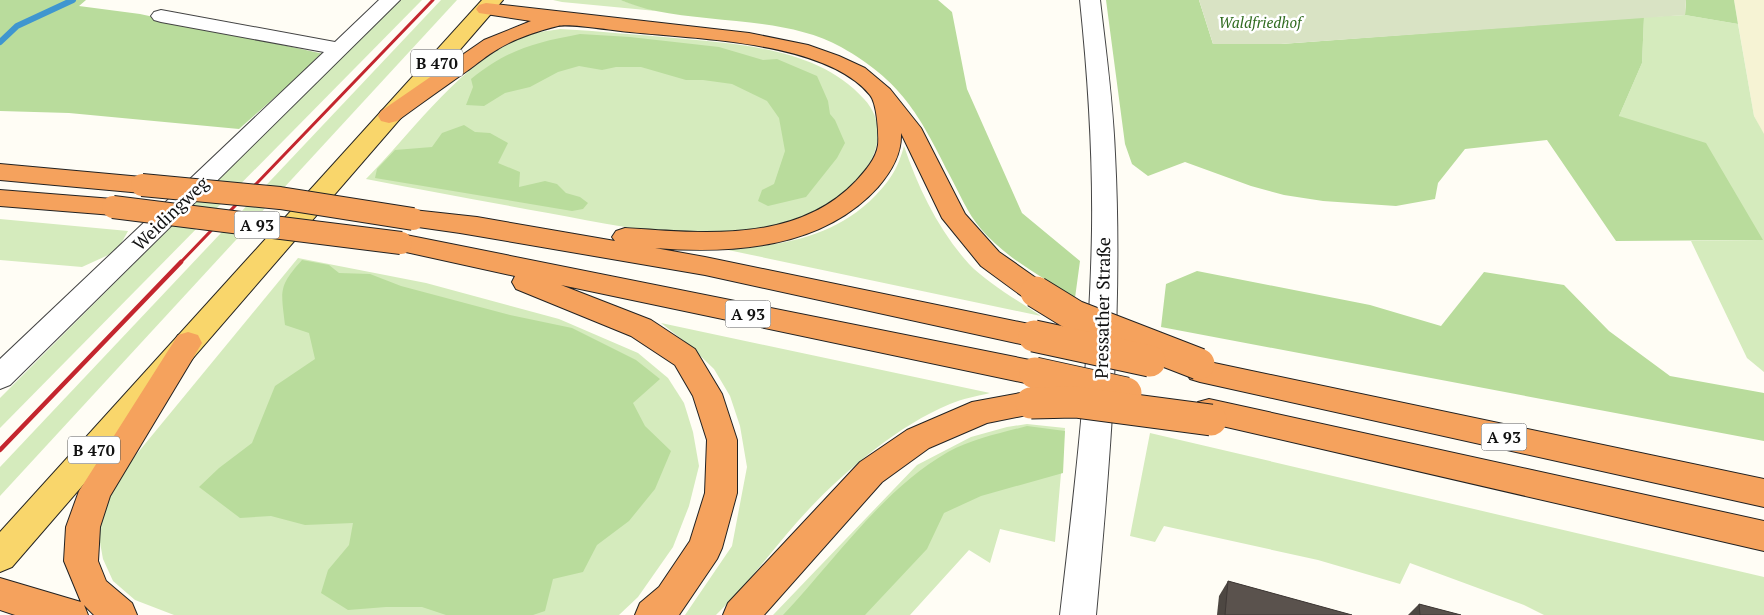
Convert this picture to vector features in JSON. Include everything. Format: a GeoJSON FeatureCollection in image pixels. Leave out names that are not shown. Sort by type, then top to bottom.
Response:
{"type":"FeatureCollection","features":[{"type":"Feature","properties":{"kind":"highway"},"geometry":{"type":"LineString","coordinates":[[525,0],[562,19]]}},
{"type":"Feature","properties":{"kind":"highway"},"geometry":{"type":"LineString","coordinates":[[489,4],[562,19],[749,39],[801,49],[832,60],[857,73],[882,94],[910,128],[955,218],[990,259],[1036,292],[1075,316],[1200,368]]}},
{"type":"Feature","properties":{"kind":"highway"},"geometry":{"type":"LineString","coordinates":[[389,116],[491,44],[532,27],[562,19]]}},
{"type":"Feature","properties":{"kind":"highway"},"geometry":{"type":"LineString","coordinates":[[459,224],[724,242],[779,233],[831,214],[865,188],[888,154],[889,122],[882,94]]}},
{"type":"Feature","properties":{"kind":"highway","name":"A 93"},"geometry":{"type":"LineString","coordinates":[[0,172],[280,198],[413,219],[459,224],[704,266],[1034,336],[1200,368],[1244,381],[1764,493]]}},
{"type":"Feature","properties":{"kind":"highway","name":"A 93"},"geometry":{"type":"LineString","coordinates":[[0,198],[113,207],[400,243],[1033,388],[1075,402],[1210,415],[1298,431],[1764,536]]}},
{"type":"Feature","properties":{"kind":"highway"},"geometry":{"type":"LineString","coordinates":[[460,256],[641,328],[685,357],[707,394],[722,440],[721,494],[705,548],[671,599],[653,615]]}},
{"type":"Feature","properties":{"kind":"highway"},"geometry":{"type":"LineString","coordinates":[[119,615],[94,592],[81,561],[83,527],[95,490],[188,343]]}},
{"type":"Feature","properties":{"kind":"highway"},"geometry":{"type":"LineString","coordinates":[[741,615],[871,472],[918,439],[1033,388]]}},
{"type":"Feature","properties":{"kind":"highway"},"geometry":{"type":"LineString","coordinates":[[0,594],[70,615]]}},
{"type":"Feature","properties":{"kind":"main road","name":"B 470"},"geometry":{"type":"LineString","coordinates":[[0,556],[489,4]]}},
{"type":"Feature","properties":{"kind":"street","name":"Weidingweg"},"geometry":{"type":"LineString","coordinates":[[0,377],[390,0]]}},
{"type":"Feature","properties":{"kind":"street","name":"Pressather Straße"},"geometry":{"type":"LineString","coordinates":[[1078,615],[1096,451],[1102,366],[1104,264],[1105,177],[1099,63],[1090,0]]}},
{"type":"Feature","properties":{"kind":"street"},"geometry":{"type":"LineString","coordinates":[[161,16],[340,49]]}},
{"type":"Feature","properties":{"kind":"shaded area"},"geometry":{"type":"Polygon","coordinates":[[[1734,0],[1764,0],[1764,136],[1754,116],[1734,0]]]}},
{"type":"Feature","properties":{"kind":"green space"},"geometry":{"type":"Polygon","coordinates":[[[0,0],[86,0],[79,6],[140,14],[324,54],[239,129],[69,113],[0,111],[0,0]]]}},
{"type":"Feature","properties":{"kind":"green space"},"geometry":{"type":"Polygon","coordinates":[[[397,0],[422,0],[0,428],[0,398],[397,0]]]}},
{"type":"Feature","properties":{"kind":"green space"},"geometry":{"type":"Polygon","coordinates":[[[441,0],[457,0],[0,496],[0,467],[441,0]]]}},
{"type":"Feature","properties":{"kind":"green space"},"geometry":{"type":"Polygon","coordinates":[[[553,0],[620,0],[656,11],[562,2],[553,0]]]}},
{"type":"Feature","properties":{"kind":"green space"},"geometry":{"type":"Polygon","coordinates":[[[620,0],[938,0],[952,12],[967,89],[1022,213],[1080,261],[1075,298],[1013,258],[981,229],[967,209],[917,116],[894,86],[862,60],[841,47],[798,31],[775,26],[678,15],[642,8],[620,0]]]}},
{"type":"Feature","properties":{"kind":"green space"},"geometry":{"type":"Polygon","coordinates":[[[1106,0],[1199,0],[1213,44],[1281,44],[1644,17],[1642,63],[1619,116],[1706,143],[1763,240],[1616,241],[1547,140],[1465,149],[1438,183],[1435,199],[1396,206],[1323,201],[1284,195],[1251,186],[1185,162],[1148,176],[1132,164],[1125,144],[1106,0]]]}},
{"type":"Feature","properties":{"kind":"green space","name":"Waldfriedhof"},"geometry":{"type":"Polygon","coordinates":[[[1199,0],[1686,0],[1685,15],[1281,44],[1213,44],[1199,0]]]}},
{"type":"Feature","properties":{"kind":"green space"},"geometry":{"type":"Polygon","coordinates":[[[1686,0],[1734,0],[1738,24],[1685,15],[1686,0]]]}},
{"type":"Feature","properties":{"kind":"green space"},"geometry":{"type":"Polygon","coordinates":[[[1685,15],[1738,24],[1754,116],[1764,134],[1764,372],[1747,358],[1691,241],[1762,240],[1619,116],[1642,63],[1644,17],[1685,15]]]}},
{"type":"Feature","properties":{"kind":"green space"},"geometry":{"type":"Polygon","coordinates":[[[560,29],[751,46],[801,59],[824,69],[846,82],[870,106],[877,121],[878,129],[877,146],[874,154],[861,176],[850,188],[838,198],[810,214],[763,228],[709,234],[655,231],[601,223],[366,179],[438,100],[478,64],[500,49],[523,37],[560,29]]]}},
{"type":"Feature","properties":{"kind":"green space"},"geometry":{"type":"Polygon","coordinates":[[[580,34],[630,37],[719,47],[763,60],[777,59],[817,76],[828,101],[830,114],[835,120],[845,143],[837,158],[806,197],[768,206],[758,201],[762,190],[774,184],[785,151],[779,118],[767,101],[732,84],[686,80],[641,67],[616,67],[602,70],[579,66],[558,72],[530,87],[505,93],[484,106],[466,105],[473,87],[471,79],[497,61],[535,44],[580,34]]]}},
{"type":"Feature","properties":{"kind":"green space"},"geometry":{"type":"Polygon","coordinates":[[[464,125],[475,132],[490,133],[508,143],[498,163],[520,172],[519,187],[545,181],[557,184],[566,193],[580,197],[588,203],[583,209],[572,211],[375,178],[377,169],[395,150],[432,147],[442,133],[464,125]]]}},
{"type":"Feature","properties":{"kind":"green space"},"geometry":{"type":"Polygon","coordinates":[[[904,146],[930,208],[958,251],[984,278],[1041,316],[728,250],[789,241],[826,230],[843,221],[860,209],[886,184],[899,161],[904,146]]]}},
{"type":"Feature","properties":{"kind":"green space"},"geometry":{"type":"Polygon","coordinates":[[[0,219],[128,231],[117,251],[82,267],[0,260],[0,219]]]}},
{"type":"Feature","properties":{"kind":"green space"},"geometry":{"type":"Polygon","coordinates":[[[298,258],[426,283],[559,319],[638,353],[668,378],[684,403],[693,432],[699,466],[689,506],[673,547],[638,597],[619,615],[174,615],[135,600],[113,581],[103,559],[99,537],[103,512],[113,488],[126,467],[298,258]]]}},
{"type":"Feature","properties":{"kind":"green space"},"geometry":{"type":"Polygon","coordinates":[[[302,260],[329,265],[339,273],[370,274],[401,286],[510,315],[572,328],[636,360],[660,379],[633,403],[645,426],[671,451],[655,489],[629,521],[597,545],[583,572],[553,579],[545,611],[533,615],[446,615],[422,607],[348,610],[321,593],[328,570],[349,545],[353,523],[305,525],[271,516],[240,518],[199,487],[219,468],[252,443],[275,386],[315,359],[309,333],[285,325],[283,290],[285,283],[302,260]]]}},
{"type":"Feature","properties":{"kind":"green space"},"geometry":{"type":"Polygon","coordinates":[[[1197,271],[1370,305],[1441,326],[1484,272],[1564,285],[1609,331],[1670,376],[1764,393],[1764,441],[1161,327],[1166,284],[1197,271]]]}},
{"type":"Feature","properties":{"kind":"green space"},"geometry":{"type":"Polygon","coordinates":[[[661,323],[990,393],[950,404],[931,413],[875,449],[840,479],[797,522],[716,615],[685,615],[732,546],[747,467],[740,426],[730,396],[714,369],[689,345],[661,323]]]}},
{"type":"Feature","properties":{"kind":"green space"},"geometry":{"type":"Polygon","coordinates":[[[1027,424],[1065,428],[1055,542],[1000,529],[990,563],[969,550],[910,615],[773,615],[917,465],[971,437],[1007,427],[1027,424]]]}},
{"type":"Feature","properties":{"kind":"green space"},"geometry":{"type":"Polygon","coordinates":[[[1027,426],[1065,431],[1063,473],[981,496],[944,513],[927,549],[865,615],[783,615],[880,506],[924,468],[948,452],[967,443],[1027,426]]]}},
{"type":"Feature","properties":{"kind":"green space"},"geometry":{"type":"Polygon","coordinates":[[[1150,433],[1764,577],[1764,615],[1544,615],[1524,605],[1410,563],[1400,584],[1318,560],[1164,526],[1155,542],[1130,536],[1150,433]]]}},
{"type":"Feature","properties":{"kind":"building"},"geometry":{"type":"Polygon","coordinates":[[[1228,581],[1352,615],[1225,615],[1228,581]]]}},
{"type":"Feature","properties":{"kind":"building"},"geometry":{"type":"Polygon","coordinates":[[[1419,604],[1461,615],[1420,615],[1419,604]]]}},
{"type":"Feature","properties":{"kind":"waterway"},"geometry":{"type":"LineString","coordinates":[[0,42],[17,26],[73,0]]}},
{"type":"Feature","properties":{"kind":"railway"},"geometry":{"type":"LineString","coordinates":[[180,263],[433,0]]}},
{"type":"Feature","properties":{"kind":"railway"},"geometry":{"type":"LineString","coordinates":[[0,450],[181,262]]}}]}
